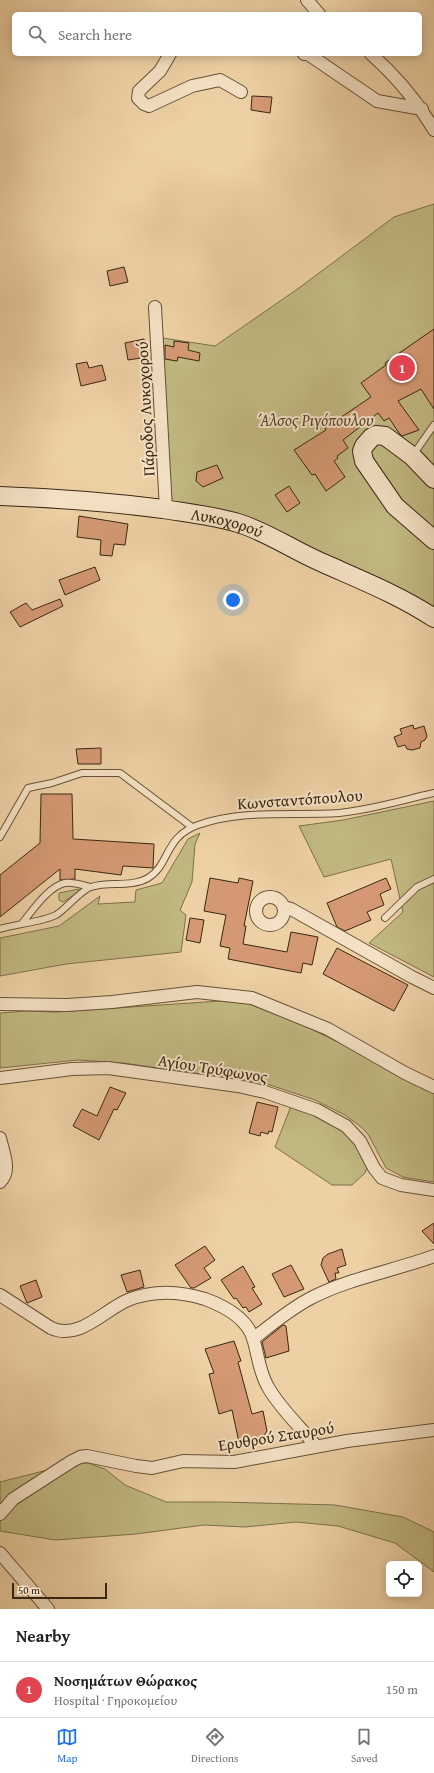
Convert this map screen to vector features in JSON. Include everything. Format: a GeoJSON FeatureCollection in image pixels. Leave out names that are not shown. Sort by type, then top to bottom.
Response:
{"type":"FeatureCollection","features":[{"type":"Feature","properties":{"kind":"street"},"geometry":{"type":"LineString","coordinates":[[306,0],[317,12]]}},
{"type":"Feature","properties":{"kind":"street"},"geometry":{"type":"LineString","coordinates":[[169,56],[160,71],[138,91],[138,98],[146,105],[149,106],[192,86],[220,80],[241,92]]}},
{"type":"Feature","properties":{"kind":"street"},"geometry":{"type":"LineString","coordinates":[[311,56],[377,101],[422,109]]}},
{"type":"Feature","properties":{"kind":"street"},"geometry":{"type":"LineString","coordinates":[[373,56],[401,82],[422,109],[434,130]]}},
{"type":"Feature","properties":{"kind":"street","name":"Πάροδος Λυκοχορού"},"geometry":{"type":"LineString","coordinates":[[155,307],[166,510]]}},
{"type":"Feature","properties":{"kind":"street"},"geometry":{"type":"LineString","coordinates":[[434,478],[412,456],[390,438],[376,435],[369,439],[362,451],[364,461],[394,506],[434,540]]}},
{"type":"Feature","properties":{"kind":"street","name":"Λυκοχορού"},"geometry":{"type":"LineString","coordinates":[[0,496],[77,500],[166,510],[207,516],[249,527],[408,602],[434,618]]}},
{"type":"Feature","properties":{"kind":"street"},"geometry":{"type":"LineString","coordinates":[[284,907],[434,988]]}},
{"type":"Feature","properties":{"kind":"street"},"geometry":{"type":"LineString","coordinates":[[0,1004],[68,1005],[197,992],[252,998],[328,1029],[405,1073],[434,1087]]}},
{"type":"Feature","properties":{"kind":"street","name":"Αγίου Τρύφωνος"},"geometry":{"type":"LineString","coordinates":[[0,1078],[72,1069],[108,1068],[238,1086],[265,1092],[317,1110],[346,1126],[360,1141],[374,1168],[382,1178],[401,1185],[434,1190]]}},
{"type":"Feature","properties":{"kind":"street"},"geometry":{"type":"LineString","coordinates":[[0,1138],[6,1172],[4,1178],[0,1182]]}},
{"type":"Feature","properties":{"kind":"street"},"geometry":{"type":"LineString","coordinates":[[253,1338],[298,1306],[322,1293],[373,1274],[434,1256]]}},
{"type":"Feature","properties":{"kind":"street"},"geometry":{"type":"LineString","coordinates":[[0,1294],[51,1328],[61,1330],[83,1326],[121,1303],[161,1292],[183,1294],[204,1299],[228,1309],[242,1320],[249,1330],[253,1338],[261,1371],[267,1386],[316,1446]]}},
{"type":"Feature","properties":{"kind":"street","name":"Ερυθρού Σταυρού"},"geometry":{"type":"LineString","coordinates":[[0,1514],[13,1499],[72,1460],[80,1457],[92,1457],[136,1466],[156,1468],[183,1461],[219,1463],[240,1462],[316,1446],[364,1438],[434,1430]]}},
{"type":"Feature","properties":{"kind":"street"},"geometry":{"type":"LineString","coordinates":[[0,1553],[48,1609]]}},
{"type":"Feature","properties":{"kind":"lane"},"geometry":{"type":"LineString","coordinates":[[412,456],[434,425]]}},
{"type":"Feature","properties":{"kind":"lane"},"geometry":{"type":"LineString","coordinates":[[0,837],[28,788],[52,783],[82,773],[120,773],[192,827]]}},
{"type":"Feature","properties":{"kind":"lane","name":"Κωνσταντόπουλου"},"geometry":{"type":"LineString","coordinates":[[23,922],[50,892],[60,885],[75,884],[90,887],[134,882],[150,877],[158,867],[174,840],[183,832],[192,827],[230,817],[350,812],[434,793]]}},
{"type":"Feature","properties":{"kind":"lane"},"geometry":{"type":"LineString","coordinates":[[385,918],[417,887],[434,879]]}},
{"type":"Feature","properties":{"kind":"lane"},"geometry":{"type":"LineString","coordinates":[[0,929],[55,915],[90,887]]}},
{"type":"Feature","properties":{"kind":"green space","name":"Άλσος Ριγόπουλου"},"geometry":{"type":"Polygon","coordinates":[[[434,204],[434,614],[419,600],[169,505],[161,358],[163,338],[215,346],[299,288],[394,217],[434,204]]]}},
{"type":"Feature","properties":{"kind":"green space"},"geometry":{"type":"Polygon","coordinates":[[[434,801],[434,977],[369,943],[403,912],[391,859],[324,877],[299,826],[343,820],[434,801]]]}},
{"type":"Feature","properties":{"kind":"green space"},"geometry":{"type":"Polygon","coordinates":[[[200,833],[195,844],[192,882],[180,910],[186,915],[181,952],[66,964],[0,976],[0,938],[59,926],[100,896],[98,904],[135,902],[136,890],[162,883],[188,839],[200,833]]]}},
{"type":"Feature","properties":{"kind":"green space"},"geometry":{"type":"Polygon","coordinates":[[[79,889],[79,892],[63,902],[59,900],[59,893],[79,889]]]}},
{"type":"Feature","properties":{"kind":"green space"},"geometry":{"type":"Polygon","coordinates":[[[235,1000],[264,1009],[311,1029],[434,1091],[434,1182],[403,1177],[386,1168],[368,1134],[345,1115],[315,1100],[264,1083],[123,1063],[78,1060],[0,1068],[0,1013],[26,1011],[57,1012],[235,1000]]]}},
{"type":"Feature","properties":{"kind":"green space"},"geometry":{"type":"Polygon","coordinates":[[[291,1106],[318,1114],[343,1128],[350,1134],[361,1149],[368,1164],[365,1173],[352,1185],[332,1185],[275,1147],[291,1106]]]}},
{"type":"Feature","properties":{"kind":"green space"},"geometry":{"type":"Polygon","coordinates":[[[75,1463],[88,1463],[105,1469],[125,1485],[166,1502],[335,1505],[403,1517],[434,1532],[434,1572],[422,1563],[422,1561],[419,1561],[395,1543],[338,1526],[296,1522],[245,1527],[204,1525],[136,1534],[55,1540],[0,1531],[0,1482],[75,1463]]]}},
{"type":"Feature","properties":{"kind":"building"},"geometry":{"type":"Polygon","coordinates":[[[252,96],[272,97],[270,113],[251,110],[252,96]]]}},
{"type":"Feature","properties":{"kind":"building"},"geometry":{"type":"Polygon","coordinates":[[[124,267],[128,282],[110,286],[107,271],[124,267]]]}},
{"type":"Feature","properties":{"kind":"building"},"geometry":{"type":"Polygon","coordinates":[[[434,329],[434,409],[421,389],[398,401],[419,430],[402,436],[389,418],[384,421],[378,413],[343,440],[348,448],[337,456],[338,458],[334,461],[345,477],[326,491],[315,474],[312,475],[294,450],[326,430],[325,428],[371,397],[361,383],[386,365],[385,363],[434,329]]]}},
{"type":"Feature","properties":{"kind":"building"},"geometry":{"type":"Polygon","coordinates":[[[144,339],[147,357],[128,360],[125,343],[144,339]]]}},
{"type":"Feature","properties":{"kind":"building"},"geometry":{"type":"Polygon","coordinates":[[[174,341],[189,343],[188,350],[200,353],[199,361],[178,357],[177,361],[165,359],[165,345],[174,347],[174,341]]]}},
{"type":"Feature","properties":{"kind":"building"},"geometry":{"type":"Polygon","coordinates":[[[87,362],[89,368],[102,365],[106,380],[81,386],[76,364],[87,362]]]}},
{"type":"Feature","properties":{"kind":"building"},"geometry":{"type":"Polygon","coordinates":[[[217,465],[223,478],[203,487],[196,481],[197,472],[217,465]]]}},
{"type":"Feature","properties":{"kind":"building"},"geometry":{"type":"Polygon","coordinates":[[[289,486],[300,503],[287,512],[275,495],[289,486]]]}},
{"type":"Feature","properties":{"kind":"building"},"geometry":{"type":"Polygon","coordinates":[[[79,516],[128,524],[125,545],[114,544],[112,556],[100,555],[101,540],[77,537],[79,516]]]}},
{"type":"Feature","properties":{"kind":"building"},"geometry":{"type":"Polygon","coordinates":[[[95,567],[100,580],[65,595],[59,580],[95,567]]]}},
{"type":"Feature","properties":{"kind":"building"},"geometry":{"type":"Polygon","coordinates":[[[60,599],[63,606],[20,627],[10,612],[26,603],[32,610],[60,599]]]}},
{"type":"Feature","properties":{"kind":"building"},"geometry":{"type":"Polygon","coordinates":[[[413,725],[414,729],[424,726],[427,736],[425,740],[421,742],[420,748],[412,750],[407,749],[405,745],[398,747],[394,737],[402,734],[400,729],[413,725]]]}},
{"type":"Feature","properties":{"kind":"building"},"geometry":{"type":"Polygon","coordinates":[[[101,748],[101,764],[78,764],[76,749],[101,748]]]}},
{"type":"Feature","properties":{"kind":"building"},"geometry":{"type":"Polygon","coordinates":[[[41,794],[72,794],[73,839],[154,844],[153,868],[123,866],[121,875],[75,869],[75,879],[60,880],[60,869],[0,917],[0,875],[40,843],[41,794]]]}},
{"type":"Feature","properties":{"kind":"building"},"geometry":{"type":"Polygon","coordinates":[[[210,878],[238,883],[239,878],[253,881],[244,926],[246,926],[243,944],[287,952],[291,932],[318,937],[312,965],[303,963],[301,973],[228,959],[230,948],[220,946],[226,915],[204,911],[210,878]]]}},
{"type":"Feature","properties":{"kind":"building"},"geometry":{"type":"Polygon","coordinates":[[[386,878],[391,889],[380,894],[384,905],[367,912],[371,920],[345,931],[337,927],[327,903],[386,878]]]}},
{"type":"Feature","properties":{"kind":"building"},"geometry":{"type":"Polygon","coordinates":[[[190,918],[204,920],[200,943],[186,940],[190,918]]]}},
{"type":"Feature","properties":{"kind":"building"},"geometry":{"type":"Polygon","coordinates":[[[337,948],[408,985],[394,1011],[323,974],[337,948]]]}},
{"type":"Feature","properties":{"kind":"building"},"geometry":{"type":"Polygon","coordinates":[[[110,1087],[126,1093],[117,1110],[114,1109],[99,1140],[73,1126],[82,1109],[97,1116],[110,1087]]]}},
{"type":"Feature","properties":{"kind":"building"},"geometry":{"type":"Polygon","coordinates":[[[257,1102],[278,1107],[272,1132],[269,1131],[268,1134],[261,1132],[260,1136],[249,1133],[257,1102]]]}},
{"type":"Feature","properties":{"kind":"building"},"geometry":{"type":"Polygon","coordinates":[[[434,1223],[434,1244],[422,1231],[434,1223]]]}},
{"type":"Feature","properties":{"kind":"building"},"geometry":{"type":"Polygon","coordinates":[[[205,1246],[215,1260],[204,1268],[211,1278],[194,1288],[191,1288],[175,1265],[205,1246]]]}},
{"type":"Feature","properties":{"kind":"building"},"geometry":{"type":"Polygon","coordinates":[[[342,1249],[346,1265],[337,1268],[339,1273],[335,1273],[336,1279],[329,1282],[321,1265],[323,1258],[328,1254],[342,1249]]]}},
{"type":"Feature","properties":{"kind":"building"},"geometry":{"type":"Polygon","coordinates":[[[291,1265],[304,1289],[284,1297],[272,1274],[291,1265]]]}},
{"type":"Feature","properties":{"kind":"building"},"geometry":{"type":"Polygon","coordinates":[[[243,1266],[255,1287],[252,1288],[262,1304],[249,1312],[246,1307],[243,1308],[236,1298],[234,1299],[221,1280],[243,1266]]]}},
{"type":"Feature","properties":{"kind":"building"},"geometry":{"type":"Polygon","coordinates":[[[140,1270],[144,1287],[127,1292],[121,1275],[140,1270]]]}},
{"type":"Feature","properties":{"kind":"building"},"geometry":{"type":"Polygon","coordinates":[[[36,1280],[42,1297],[27,1303],[20,1286],[36,1280]]]}},
{"type":"Feature","properties":{"kind":"building"},"geometry":{"type":"Polygon","coordinates":[[[283,1325],[286,1326],[289,1351],[266,1358],[262,1342],[283,1325]]]}},
{"type":"Feature","properties":{"kind":"building"},"geometry":{"type":"Polygon","coordinates":[[[234,1341],[241,1361],[238,1362],[252,1414],[263,1411],[267,1431],[265,1434],[266,1443],[240,1447],[232,1410],[219,1414],[209,1374],[214,1373],[205,1349],[234,1341]]]}},
{"type":"Feature","properties":{"kind":"place","name":"Νοσημάτων Θώρακος"},"geometry":{"type":"Point","coordinates":[402,368]}}]}
